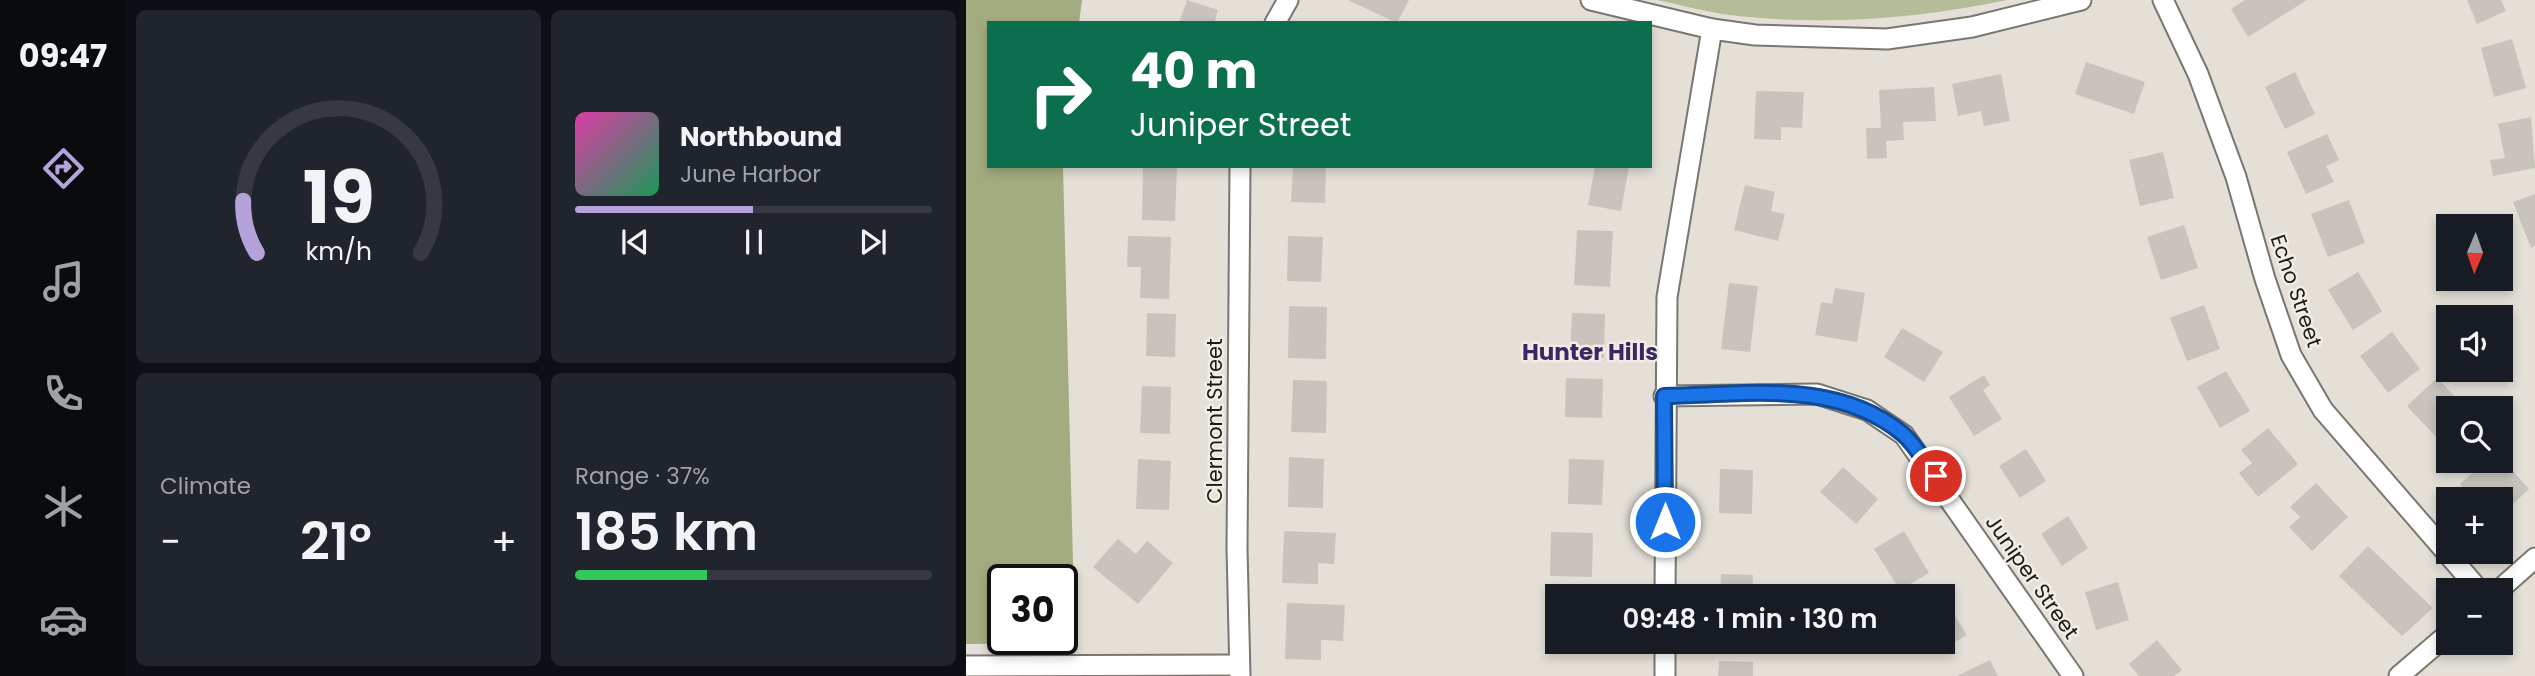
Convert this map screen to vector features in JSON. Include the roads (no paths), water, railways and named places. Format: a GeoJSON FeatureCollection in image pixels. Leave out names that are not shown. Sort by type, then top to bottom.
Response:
{"type":"FeatureCollection","features":[{"type":"Feature","properties":{"kind":"street"},"geometry":{"type":"LineString","coordinates":[[1276,21],[1288,0]]}},
{"type":"Feature","properties":{"kind":"street"},"geometry":{"type":"LineString","coordinates":[[1591,0],[1712,29],[1755,35],[1886,39],[1972,27],[2081,0]]}},
{"type":"Feature","properties":{"kind":"street","name":"Echo Street"},"geometry":{"type":"LineString","coordinates":[[2163,0],[2198,74],[2236,177],[2265,279],[2291,355],[2322,410],[2469,578]]}},
{"type":"Feature","properties":{"kind":"street"},"geometry":{"type":"LineString","coordinates":[[1665,584],[1664,396],[1667,297],[1712,29]]}},
{"type":"Feature","properties":{"kind":"street","name":"Clermont Street"},"geometry":{"type":"LineString","coordinates":[[1240,168],[1237,548],[1240,671]]}},
{"type":"Feature","properties":{"kind":"street","name":"Juniper Street"},"geometry":{"type":"LineString","coordinates":[[1664,396],[1817,394],[1867,410],[1904,435],[2073,676]]}},
{"type":"Feature","properties":{"kind":"street"},"geometry":{"type":"LineString","coordinates":[[2512,578],[2535,558]]}},
{"type":"Feature","properties":{"kind":"street"},"geometry":{"type":"LineString","coordinates":[[2399,676],[2436,644]]}},
{"type":"Feature","properties":{"kind":"street"},"geometry":{"type":"LineString","coordinates":[[1665,654],[1665,676]]}},
{"type":"Feature","properties":{"kind":"street"},"geometry":{"type":"LineString","coordinates":[[966,666],[1240,671]]}},
{"type":"Feature","properties":{"kind":"district","name":"Hunter Hills"},"geometry":{"type":"Point","coordinates":[1590,352]}}]}
